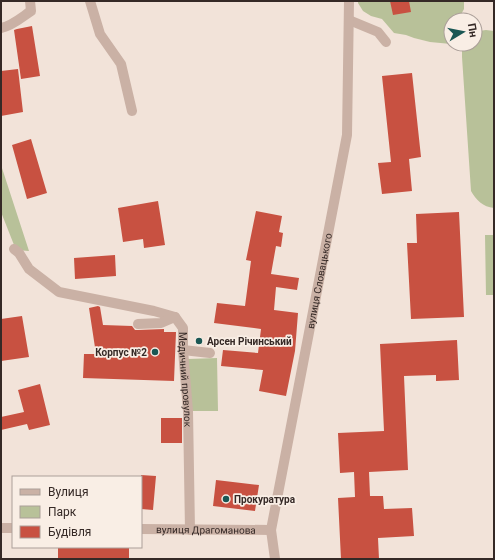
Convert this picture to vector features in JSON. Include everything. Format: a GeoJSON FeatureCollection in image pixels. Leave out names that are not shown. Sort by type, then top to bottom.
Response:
{"type":"FeatureCollection","features":[{"type":"Feature","properties":{"kind":"street"},"geometry":{"type":"LineString","coordinates":[[1,28],[6,27],[31,11],[30,1]]}},
{"type":"Feature","properties":{"kind":"street"},"geometry":{"type":"LineString","coordinates":[[90,1],[100,34],[121,64],[132,111]]}},
{"type":"Feature","properties":{"kind":"street","name":"вулиця Словацького"},"geometry":{"type":"LineString","coordinates":[[275,559],[271,530],[347,135],[349,1]]}},
{"type":"Feature","properties":{"kind":"street"},"geometry":{"type":"LineString","coordinates":[[349,20],[378,32],[386,42]]}},
{"type":"Feature","properties":{"kind":"street","name":"Медичний провулок"},"geometry":{"type":"LineString","coordinates":[[14,249],[19,253],[29,268],[59,292],[154,311],[175,317],[183,328],[183,350],[188,411],[190,530]]}},
{"type":"Feature","properties":{"kind":"street"},"geometry":{"type":"LineString","coordinates":[[138,324],[161,323],[175,317]]}},
{"type":"Feature","properties":{"kind":"street"},"geometry":{"type":"LineString","coordinates":[[183,350],[210,353]]}},
{"type":"Feature","properties":{"kind":"street"},"geometry":{"type":"LineString","coordinates":[[1,528],[12,528]]}},
{"type":"Feature","properties":{"kind":"street","name":"вулиця Драгоманова"},"geometry":{"type":"LineString","coordinates":[[142,530],[271,530]]}},
{"type":"Feature","properties":{"kind":"green space"},"geometry":{"type":"Polygon","coordinates":[[[358,1],[464,1],[464,9],[462,12],[443,12],[443,43],[430,42],[394,33],[382,19],[371,16],[363,11],[358,1]]]}},
{"type":"Feature","properties":{"kind":"green space"},"geometry":{"type":"Polygon","coordinates":[[[483,30],[494,31],[494,208],[486,206],[480,202],[471,191],[462,57],[462,52],[483,52],[483,30]]]}},
{"type":"Feature","properties":{"kind":"green space"},"geometry":{"type":"Polygon","coordinates":[[[1,165],[29,251],[16,250],[1,212],[1,165]]]}},
{"type":"Feature","properties":{"kind":"green space"},"geometry":{"type":"Polygon","coordinates":[[[485,235],[494,235],[494,295],[486,295],[485,235]]]}},
{"type":"Feature","properties":{"kind":"green space"},"geometry":{"type":"Polygon","coordinates":[[[217,358],[218,411],[189,411],[188,359],[217,358]]]}},
{"type":"Feature","properties":{"kind":"building"},"geometry":{"type":"Polygon","coordinates":[[[390,1],[409,1],[411,12],[393,15],[390,1]]]}},
{"type":"Feature","properties":{"kind":"building"},"geometry":{"type":"Polygon","coordinates":[[[32,26],[40,76],[21,79],[14,30],[32,26]]]}},
{"type":"Feature","properties":{"kind":"building"},"geometry":{"type":"Polygon","coordinates":[[[18,69],[23,112],[1,116],[1,71],[18,69]]]}},
{"type":"Feature","properties":{"kind":"building"},"geometry":{"type":"Polygon","coordinates":[[[412,73],[421,157],[409,159],[412,191],[382,194],[378,163],[391,162],[382,76],[412,73]]]}},
{"type":"Feature","properties":{"kind":"building"},"geometry":{"type":"Polygon","coordinates":[[[31,139],[47,193],[27,199],[12,145],[31,139]]]}},
{"type":"Feature","properties":{"kind":"building"},"geometry":{"type":"Polygon","coordinates":[[[158,201],[165,245],[144,248],[143,239],[123,242],[118,208],[158,201]]]}},
{"type":"Feature","properties":{"kind":"building"},"geometry":{"type":"Polygon","coordinates":[[[256,211],[282,216],[279,232],[283,233],[281,247],[276,246],[271,274],[299,278],[297,290],[276,287],[274,310],[298,313],[295,351],[286,396],[259,391],[263,370],[221,366],[223,350],[258,353],[261,329],[214,323],[217,303],[245,306],[251,261],[246,260],[256,211]]]}},
{"type":"Feature","properties":{"kind":"building"},"geometry":{"type":"Polygon","coordinates":[[[459,212],[464,317],[411,319],[407,243],[417,243],[416,214],[459,212]]]}},
{"type":"Feature","properties":{"kind":"building"},"geometry":{"type":"Polygon","coordinates":[[[115,255],[116,276],[75,279],[74,258],[115,255]]]}},
{"type":"Feature","properties":{"kind":"building","name":"Корпус №2"},"geometry":{"type":"Polygon","coordinates":[[[100,307],[103,325],[132,326],[135,330],[164,329],[164,332],[176,332],[174,381],[83,378],[84,354],[96,354],[89,308],[100,307]]]}},
{"type":"Feature","properties":{"kind":"building"},"geometry":{"type":"Polygon","coordinates":[[[22,316],[29,357],[1,361],[1,319],[22,316]]]}},
{"type":"Feature","properties":{"kind":"building"},"geometry":{"type":"Polygon","coordinates":[[[457,340],[459,380],[436,381],[436,375],[404,376],[408,470],[369,472],[370,496],[383,496],[384,509],[412,508],[414,536],[378,538],[379,559],[341,559],[338,498],[355,497],[354,472],[340,473],[338,433],[384,431],[380,344],[457,340]]]}},
{"type":"Feature","properties":{"kind":"building"},"geometry":{"type":"Polygon","coordinates":[[[40,384],[50,425],[29,430],[27,424],[1,430],[1,417],[24,412],[18,390],[40,384]]]}},
{"type":"Feature","properties":{"kind":"building"},"geometry":{"type":"Polygon","coordinates":[[[161,418],[182,418],[182,443],[161,443],[161,418]]]}},
{"type":"Feature","properties":{"kind":"building"},"geometry":{"type":"Polygon","coordinates":[[[141,476],[156,476],[153,510],[142,509],[141,476]]]}},
{"type":"Feature","properties":{"kind":"building","name":"Прокуратура"},"geometry":{"type":"Polygon","coordinates":[[[216,480],[259,485],[255,511],[213,506],[216,480]]]}},
{"type":"Feature","properties":{"kind":"building"},"geometry":{"type":"Polygon","coordinates":[[[58,548],[129,548],[129,559],[58,559],[58,548]]]}},
{"type":"Feature","properties":{"kind":"place","name":"Арсен Річинський"},"geometry":{"type":"Point","coordinates":[199,341]}},
{"type":"Feature","properties":{"kind":"place","name":"Корпус №2"},"geometry":{"type":"Point","coordinates":[155,352]}},
{"type":"Feature","properties":{"kind":"place","name":"Прокуратура"},"geometry":{"type":"Point","coordinates":[226,499]}}]}
